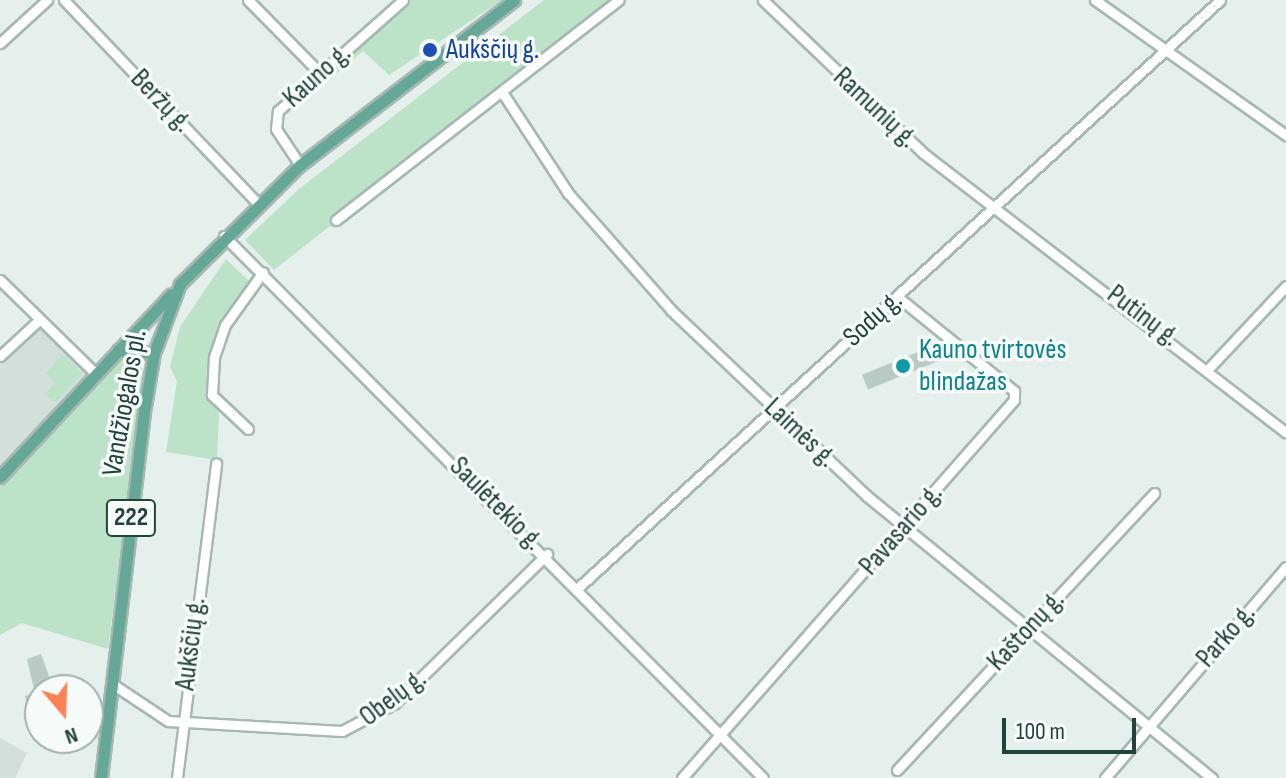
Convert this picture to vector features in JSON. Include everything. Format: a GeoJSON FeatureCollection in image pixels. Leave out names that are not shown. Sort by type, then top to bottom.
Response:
{"type":"FeatureCollection","features":[{"type":"Feature","properties":{"kind":"main road","name":"Vandžiogalos pl."},"geometry":{"type":"LineString","coordinates":[[101,778],[154,353],[180,284],[257,203],[300,165],[514,0]]}},
{"type":"Feature","properties":{"kind":"main road"},"geometry":{"type":"LineString","coordinates":[[0,477],[180,284]]}},
{"type":"Feature","properties":{"kind":"main road"},"geometry":{"type":"LineString","coordinates":[[118,351],[154,353]]}},
{"type":"Feature","properties":{"kind":"street"},"geometry":{"type":"LineString","coordinates":[[0,43],[47,0]]}},
{"type":"Feature","properties":{"kind":"street","name":"Beržų g."},"geometry":{"type":"LineString","coordinates":[[64,0],[257,203]]}},
{"type":"Feature","properties":{"kind":"street"},"geometry":{"type":"LineString","coordinates":[[248,0],[320,73]]}},
{"type":"Feature","properties":{"kind":"street","name":"Kauno g."},"geometry":{"type":"LineString","coordinates":[[300,165],[276,118],[320,73],[403,0]]}},
{"type":"Feature","properties":{"kind":"street"},"geometry":{"type":"LineString","coordinates":[[336,220],[619,0]]}},
{"type":"Feature","properties":{"kind":"street","name":"Ramunių g."},"geometry":{"type":"LineString","coordinates":[[763,0],[886,122],[996,205]]}},
{"type":"Feature","properties":{"kind":"street"},"geometry":{"type":"LineString","coordinates":[[1095,0],[1286,135]]}},
{"type":"Feature","properties":{"kind":"street","name":"Sodų g."},"geometry":{"type":"LineString","coordinates":[[579,587],[1220,0]]}},
{"type":"Feature","properties":{"kind":"street","name":"Laimės g."},"geometry":{"type":"LineString","coordinates":[[502,92],[610,245],[773,408],[1027,630],[1146,729],[1212,778]]}},
{"type":"Feature","properties":{"kind":"street","name":"Putinų g."},"geometry":{"type":"LineString","coordinates":[[996,205],[1210,367],[1286,433]]}},
{"type":"Feature","properties":{"kind":"street","name":"Saulėtekio g."},"geometry":{"type":"LineString","coordinates":[[224,236],[547,554],[725,734],[763,778]]}},
{"type":"Feature","properties":{"kind":"street"},"geometry":{"type":"LineString","coordinates":[[248,429],[212,395],[214,357],[225,325],[263,272]]}},
{"type":"Feature","properties":{"kind":"street"},"geometry":{"type":"LineString","coordinates":[[0,280],[96,374]]}},
{"type":"Feature","properties":{"kind":"street"},"geometry":{"type":"LineString","coordinates":[[1210,367],[1286,286]]}},
{"type":"Feature","properties":{"kind":"street","name":"Pavasario g."},"geometry":{"type":"LineString","coordinates":[[682,778],[725,734],[1016,396],[898,297]]}},
{"type":"Feature","properties":{"kind":"street"},"geometry":{"type":"LineString","coordinates":[[0,356],[39,320]]}},
{"type":"Feature","properties":{"kind":"street","name":"Aukščių g."},"geometry":{"type":"LineString","coordinates":[[177,778],[181,718],[216,463]]}},
{"type":"Feature","properties":{"kind":"street","name":"Kaštonų g."},"geometry":{"type":"LineString","coordinates":[[897,770],[1154,493]]}},
{"type":"Feature","properties":{"kind":"street","name":"Obelų g."},"geometry":{"type":"LineString","coordinates":[[111,683],[156,717],[329,733],[353,727],[395,703],[547,554]]}},
{"type":"Feature","properties":{"kind":"street","name":"Parko g."},"geometry":{"type":"LineString","coordinates":[[1105,778],[1286,567]]}},
{"type":"Feature","properties":{"kind":"shaded area"},"geometry":{"type":"Polygon","coordinates":[[[39,320],[93,371],[0,469],[0,356],[39,320]]]}},
{"type":"Feature","properties":{"kind":"shaded area"},"geometry":{"type":"Polygon","coordinates":[[[0,738],[27,754],[15,778],[0,778],[0,738]]]}},
{"type":"Feature","properties":{"kind":"green space"},"geometry":{"type":"Polygon","coordinates":[[[408,0],[502,0],[389,75],[363,51],[328,81],[322,75],[408,0]]]}},
{"type":"Feature","properties":{"kind":"green space"},"geometry":{"type":"Polygon","coordinates":[[[544,0],[619,0],[274,270],[245,240],[299,189],[544,0]]]}},
{"type":"Feature","properties":{"kind":"green space"},"geometry":{"type":"Polygon","coordinates":[[[226,259],[252,284],[225,325],[210,393],[219,414],[217,460],[166,452],[177,381],[170,367],[180,327],[226,259]]]}},
{"type":"Feature","properties":{"kind":"green space"},"geometry":{"type":"Polygon","coordinates":[[[62,355],[82,373],[55,403],[45,394],[55,383],[46,373],[62,355]]]}},
{"type":"Feature","properties":{"kind":"green space"},"geometry":{"type":"Polygon","coordinates":[[[137,357],[144,371],[108,649],[22,623],[0,635],[0,487],[119,358],[137,357]]]}},
{"type":"Feature","properties":{"kind":"building","name":"Kauno tvirtovės blindažas"},"geometry":{"type":"Polygon","coordinates":[[[938,344],[944,359],[868,390],[862,375],[938,344]]]}},
{"type":"Feature","properties":{"kind":"building"},"geometry":{"type":"Polygon","coordinates":[[[41,654],[48,674],[30,674],[27,659],[41,654]]]}},
{"type":"Feature","properties":{"kind":"place","name":"Aukščių g."},"geometry":{"type":"Point","coordinates":[430,50]}},
{"type":"Feature","properties":{"kind":"place","name":"Kauno tvirtovės blindažas"},"geometry":{"type":"Point","coordinates":[903,366]}}]}
